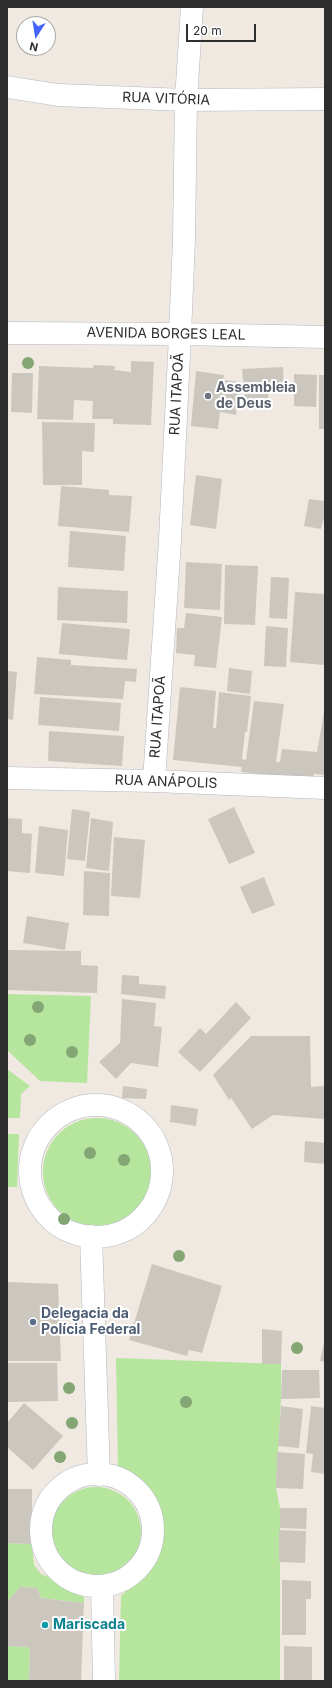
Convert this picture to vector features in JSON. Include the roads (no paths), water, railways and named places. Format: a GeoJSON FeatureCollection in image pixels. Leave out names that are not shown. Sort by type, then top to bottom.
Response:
{"type":"FeatureCollection","features":[{"type":"Feature","properties":{"kind":"street","name":"RUA ITAPOÃ"},"geometry":{"type":"LineString","coordinates":[[154,781],[170,540],[184,240],[186,100],[192,7]]}},
{"type":"Feature","properties":{"kind":"street","name":"RUA VITÓRIA"},"geometry":{"type":"LineString","coordinates":[[7,88],[58,95],[186,100],[325,99]]}},
{"type":"Feature","properties":{"kind":"street","name":"AVENIDA BORGES LEAL"},"geometry":{"type":"LineString","coordinates":[[7,333],[325,337]]}},
{"type":"Feature","properties":{"kind":"street","name":"RUA ANÁPOLIS"},"geometry":{"type":"LineString","coordinates":[[7,778],[154,781],[325,788]]}},
{"type":"Feature","properties":{"kind":"street"},"geometry":{"type":"LineString","coordinates":[[87,1105],[106,1106],[124,1111],[140,1122],[153,1137],[160,1155],[162,1169],[158,1194],[147,1212],[131,1226],[112,1235],[91,1236],[72,1232],[55,1223],[42,1209],[33,1191],[29,1173],[32,1153],[39,1136],[52,1121],[68,1111],[87,1105]]}},
{"type":"Feature","properties":{"kind":"street"},"geometry":{"type":"LineString","coordinates":[[91,1236],[99,1475]]}},
{"type":"Feature","properties":{"kind":"street"},"geometry":{"type":"LineString","coordinates":[[91,1475],[108,1476],[125,1482],[139,1493],[148,1508],[153,1525],[152,1542],[146,1559],[134,1572],[119,1582],[102,1586],[84,1585],[68,1578],[59,1571],[46,1552],[41,1536],[42,1518],[48,1502],[59,1489],[74,1479],[91,1475]]}},
{"type":"Feature","properties":{"kind":"street"},"geometry":{"type":"LineString","coordinates":[[102,1586],[104,1681]]}},
{"type":"Feature","properties":{"kind":"place","name":"Assembleia de Deus"},"geometry":{"type":"Point","coordinates":[208,396]}},
{"type":"Feature","properties":{"kind":"place","name":"Delegacia da Polícia Federal"},"geometry":{"type":"Point","coordinates":[33,1322]}},
{"type":"Feature","properties":{"kind":"place","name":"Mariscada"},"geometry":{"type":"Point","coordinates":[45,1625]}}]}
